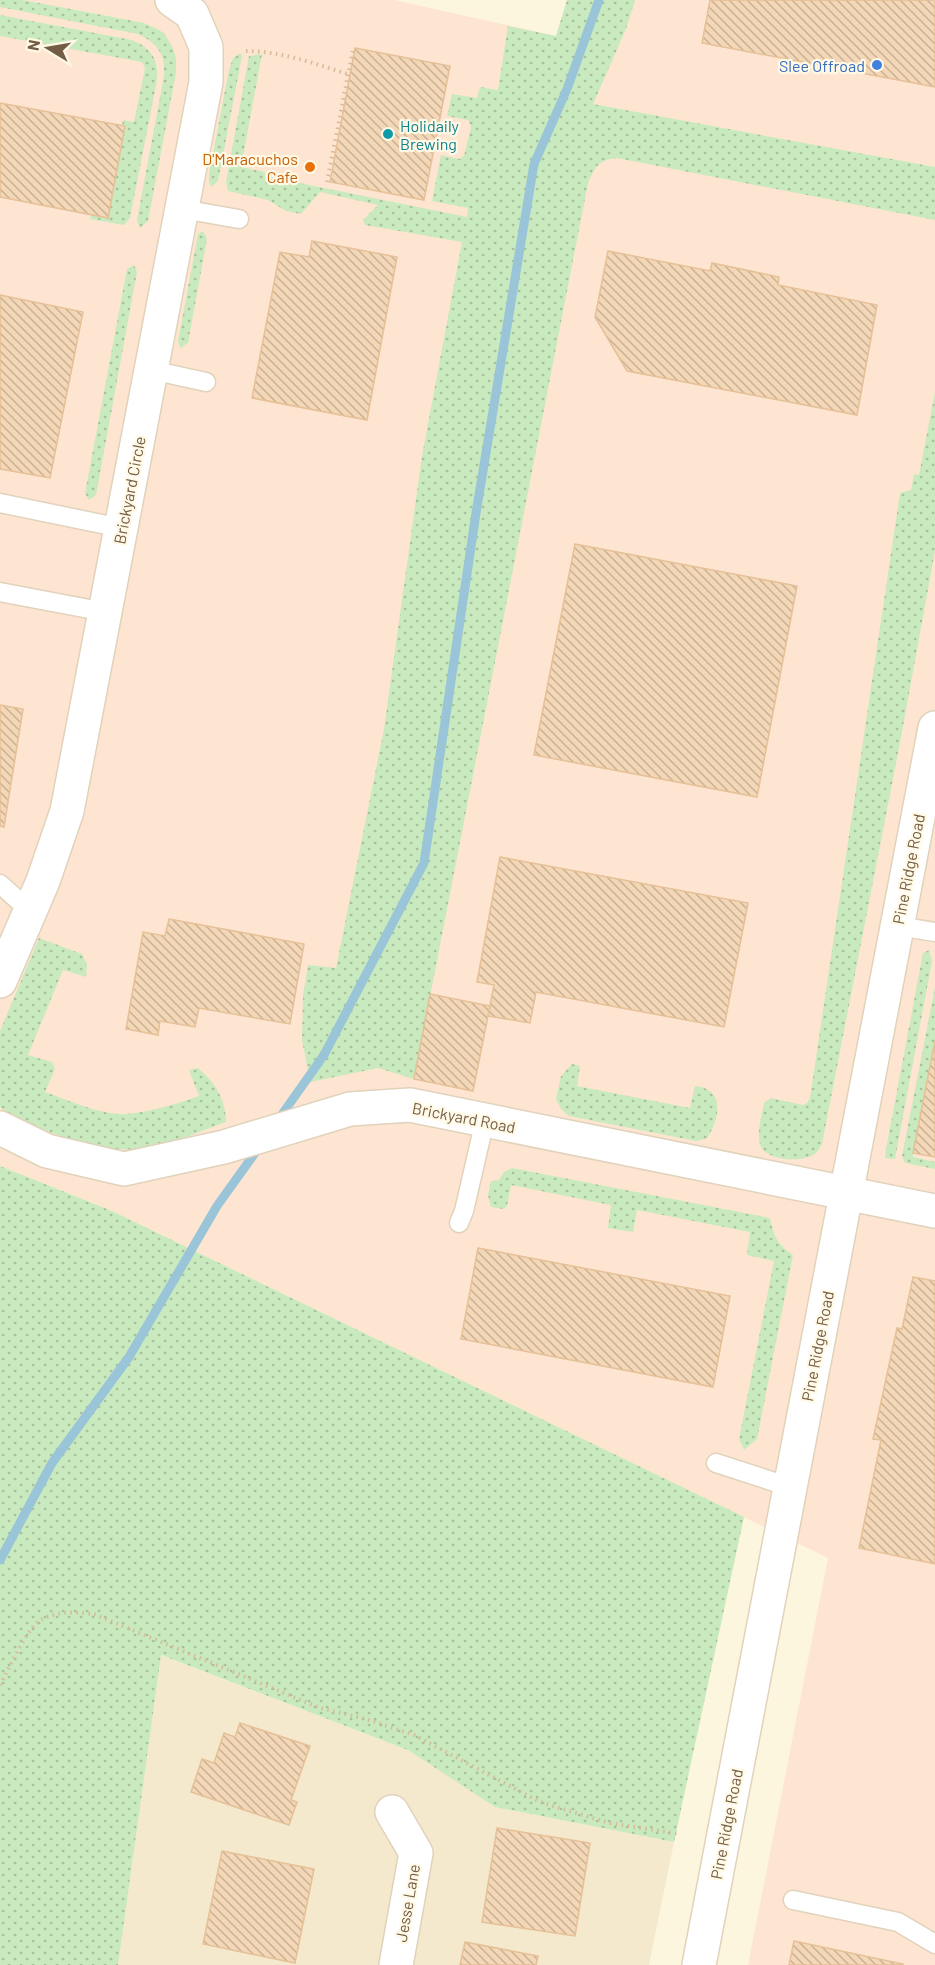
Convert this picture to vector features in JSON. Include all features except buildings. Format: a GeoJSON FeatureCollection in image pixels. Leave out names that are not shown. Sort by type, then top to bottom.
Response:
{"type":"FeatureCollection","features":[{"type":"Feature","properties":{"kind":"street","name":"Brickyard Circle"},"geometry":{"type":"LineString","coordinates":[[0,981],[30,911],[67,811],[206,82],[206,47],[192,15],[172,0]]}},
{"type":"Feature","properties":{"kind":"street","name":"Pine Ridge Road"},"geometry":{"type":"LineString","coordinates":[[699,1965],[935,728]]}},
{"type":"Feature","properties":{"kind":"street","name":"Brickyard Road"},"geometry":{"type":"LineString","coordinates":[[0,1128],[47,1151],[124,1169],[224,1148],[350,1109],[410,1105],[935,1211]]}},
{"type":"Feature","properties":{"kind":"street","name":"Jesse Lane"},"geometry":{"type":"LineString","coordinates":[[392,1812],[416,1853],[396,1965]]}},
{"type":"Feature","properties":{"kind":"lane"},"geometry":{"type":"LineString","coordinates":[[182,209],[239,219]]}},
{"type":"Feature","properties":{"kind":"lane"},"geometry":{"type":"LineString","coordinates":[[152,370],[206,382]]}},
{"type":"Feature","properties":{"kind":"lane"},"geometry":{"type":"LineString","coordinates":[[0,502],[121,528]]}},
{"type":"Feature","properties":{"kind":"lane"},"geometry":{"type":"LineString","coordinates":[[0,592],[105,612]]}},
{"type":"Feature","properties":{"kind":"lane"},"geometry":{"type":"LineString","coordinates":[[0,884],[30,911]]}},
{"type":"Feature","properties":{"kind":"lane"},"geometry":{"type":"LineString","coordinates":[[898,926],[935,932]]}},
{"type":"Feature","properties":{"kind":"lane"},"geometry":{"type":"LineString","coordinates":[[459,1223],[485,1120]]}},
{"type":"Feature","properties":{"kind":"lane"},"geometry":{"type":"LineString","coordinates":[[716,1463],[790,1486]]}},
{"type":"Feature","properties":{"kind":"lane"},"geometry":{"type":"LineString","coordinates":[[793,1900],[898,1922],[935,1944]]}},
{"type":"Feature","properties":{"kind":"path"},"geometry":{"type":"LineString","coordinates":[[327,182],[353,50]]}},
{"type":"Feature","properties":{"kind":"path"},"geometry":{"type":"LineString","coordinates":[[246,51],[286,56],[348,74]]}},
{"type":"Feature","properties":{"kind":"path"},"geometry":{"type":"LineString","coordinates":[[0,1685],[14,1657],[36,1624],[59,1613],[94,1614],[320,1708],[366,1719],[414,1735],[540,1802],[609,1823],[680,1834]]}},
{"type":"Feature","properties":{"kind":"shaded area"},"geometry":{"type":"Polygon","coordinates":[[[0,0],[394,0],[556,36],[567,0],[935,0],[935,1965],[748,1965],[828,1558],[112,1211],[0,1166],[0,0]]]}},
{"type":"Feature","properties":{"kind":"shaded area"},"geometry":{"type":"Polygon","coordinates":[[[160,1655],[408,1750],[495,1807],[674,1842],[649,1965],[118,1965],[160,1655]]]}},
{"type":"Feature","properties":{"kind":"green space"},"geometry":{"type":"Polygon","coordinates":[[[0,0],[23,0],[144,23],[164,33],[173,48],[176,73],[148,221],[140,228],[137,220],[164,76],[163,61],[159,50],[138,34],[0,7],[0,0]]]}},
{"type":"Feature","properties":{"kind":"green space"},"geometry":{"type":"Polygon","coordinates":[[[567,0],[635,0],[626,29],[593,104],[935,167],[935,220],[617,158],[605,160],[595,169],[588,183],[414,1079],[378,1068],[310,1082],[302,1040],[303,996],[308,965],[336,968],[384,729],[422,456],[462,242],[365,225],[363,220],[378,205],[320,192],[301,214],[286,211],[268,200],[228,191],[226,182],[249,56],[262,54],[241,167],[265,172],[265,176],[467,217],[468,208],[432,201],[441,155],[459,159],[464,156],[471,127],[468,120],[447,116],[452,94],[477,98],[480,87],[498,90],[508,26],[556,36],[567,0]]]}},
{"type":"Feature","properties":{"kind":"green space"},"geometry":{"type":"Polygon","coordinates":[[[0,15],[132,40],[149,51],[155,60],[157,80],[130,218],[124,225],[90,219],[91,214],[108,217],[125,127],[122,126],[123,120],[134,122],[145,68],[142,62],[0,36],[0,15]]]}},
{"type":"Feature","properties":{"kind":"green space"},"geometry":{"type":"Polygon","coordinates":[[[240,53],[242,56],[218,181],[211,187],[209,174],[229,70],[233,58],[240,53]]]}},
{"type":"Feature","properties":{"kind":"green space"},"geometry":{"type":"Polygon","coordinates":[[[203,231],[207,239],[188,343],[180,348],[178,341],[198,234],[203,231]]]}},
{"type":"Feature","properties":{"kind":"green space"},"geometry":{"type":"Polygon","coordinates":[[[134,265],[137,272],[96,495],[89,500],[85,493],[127,269],[134,265]]]}},
{"type":"Feature","properties":{"kind":"green space"},"geometry":{"type":"Polygon","coordinates":[[[935,392],[935,551],[822,1144],[812,1156],[798,1159],[782,1158],[768,1154],[760,1145],[760,1120],[764,1103],[771,1098],[803,1105],[810,1098],[900,493],[911,490],[914,474],[919,475],[935,392]]]}},
{"type":"Feature","properties":{"kind":"green space"},"geometry":{"type":"Polygon","coordinates":[[[39,938],[82,954],[87,965],[86,977],[63,970],[28,1055],[52,1062],[55,1069],[45,1092],[107,1113],[135,1113],[199,1096],[189,1070],[198,1068],[210,1079],[222,1099],[226,1122],[160,1145],[138,1149],[104,1148],[72,1140],[40,1128],[9,1115],[0,1107],[0,1031],[39,938]]]}},
{"type":"Feature","properties":{"kind":"green space"},"geometry":{"type":"Polygon","coordinates":[[[929,950],[932,961],[895,1159],[885,1158],[923,953],[929,950]]]}},
{"type":"Feature","properties":{"kind":"green space"},"geometry":{"type":"Polygon","coordinates":[[[935,987],[935,1041],[913,1157],[935,1162],[935,1169],[905,1163],[902,1156],[935,987]]]}},
{"type":"Feature","properties":{"kind":"green space"},"geometry":{"type":"Polygon","coordinates":[[[572,1064],[580,1066],[577,1086],[690,1108],[695,1086],[705,1088],[716,1099],[715,1124],[706,1139],[696,1141],[569,1116],[561,1109],[556,1099],[561,1076],[572,1064]]]}},
{"type":"Feature","properties":{"kind":"green space"},"geometry":{"type":"Polygon","coordinates":[[[0,1166],[112,1211],[744,1517],[674,1842],[495,1807],[408,1750],[161,1655],[118,1965],[0,1965],[0,1166]]]}},
{"type":"Feature","properties":{"kind":"green space"},"geometry":{"type":"Polygon","coordinates":[[[512,1168],[770,1218],[777,1240],[793,1255],[757,1439],[744,1450],[739,1439],[774,1261],[747,1255],[750,1232],[637,1210],[633,1232],[608,1228],[611,1205],[511,1185],[507,1206],[503,1209],[491,1207],[488,1195],[491,1181],[499,1180],[504,1172],[512,1168]]]}},
{"type":"Feature","properties":{"kind":"waterway"},"geometry":{"type":"LineString","coordinates":[[278,1120],[324,1055],[424,863],[476,513],[534,164],[567,89],[599,0]]}},
{"type":"Feature","properties":{"kind":"waterway"},"geometry":{"type":"LineString","coordinates":[[0,1560],[52,1463],[129,1357],[217,1206],[260,1146]]}},
{"type":"Feature","properties":{"kind":"place","name":"Slee Offroad"},"geometry":{"type":"Point","coordinates":[877,65]}},
{"type":"Feature","properties":{"kind":"place","name":"Holidaily Brewing"},"geometry":{"type":"Point","coordinates":[388,134]}},
{"type":"Feature","properties":{"kind":"place","name":"D'Maracuchos Cafe"},"geometry":{"type":"Point","coordinates":[310,167]}}]}
